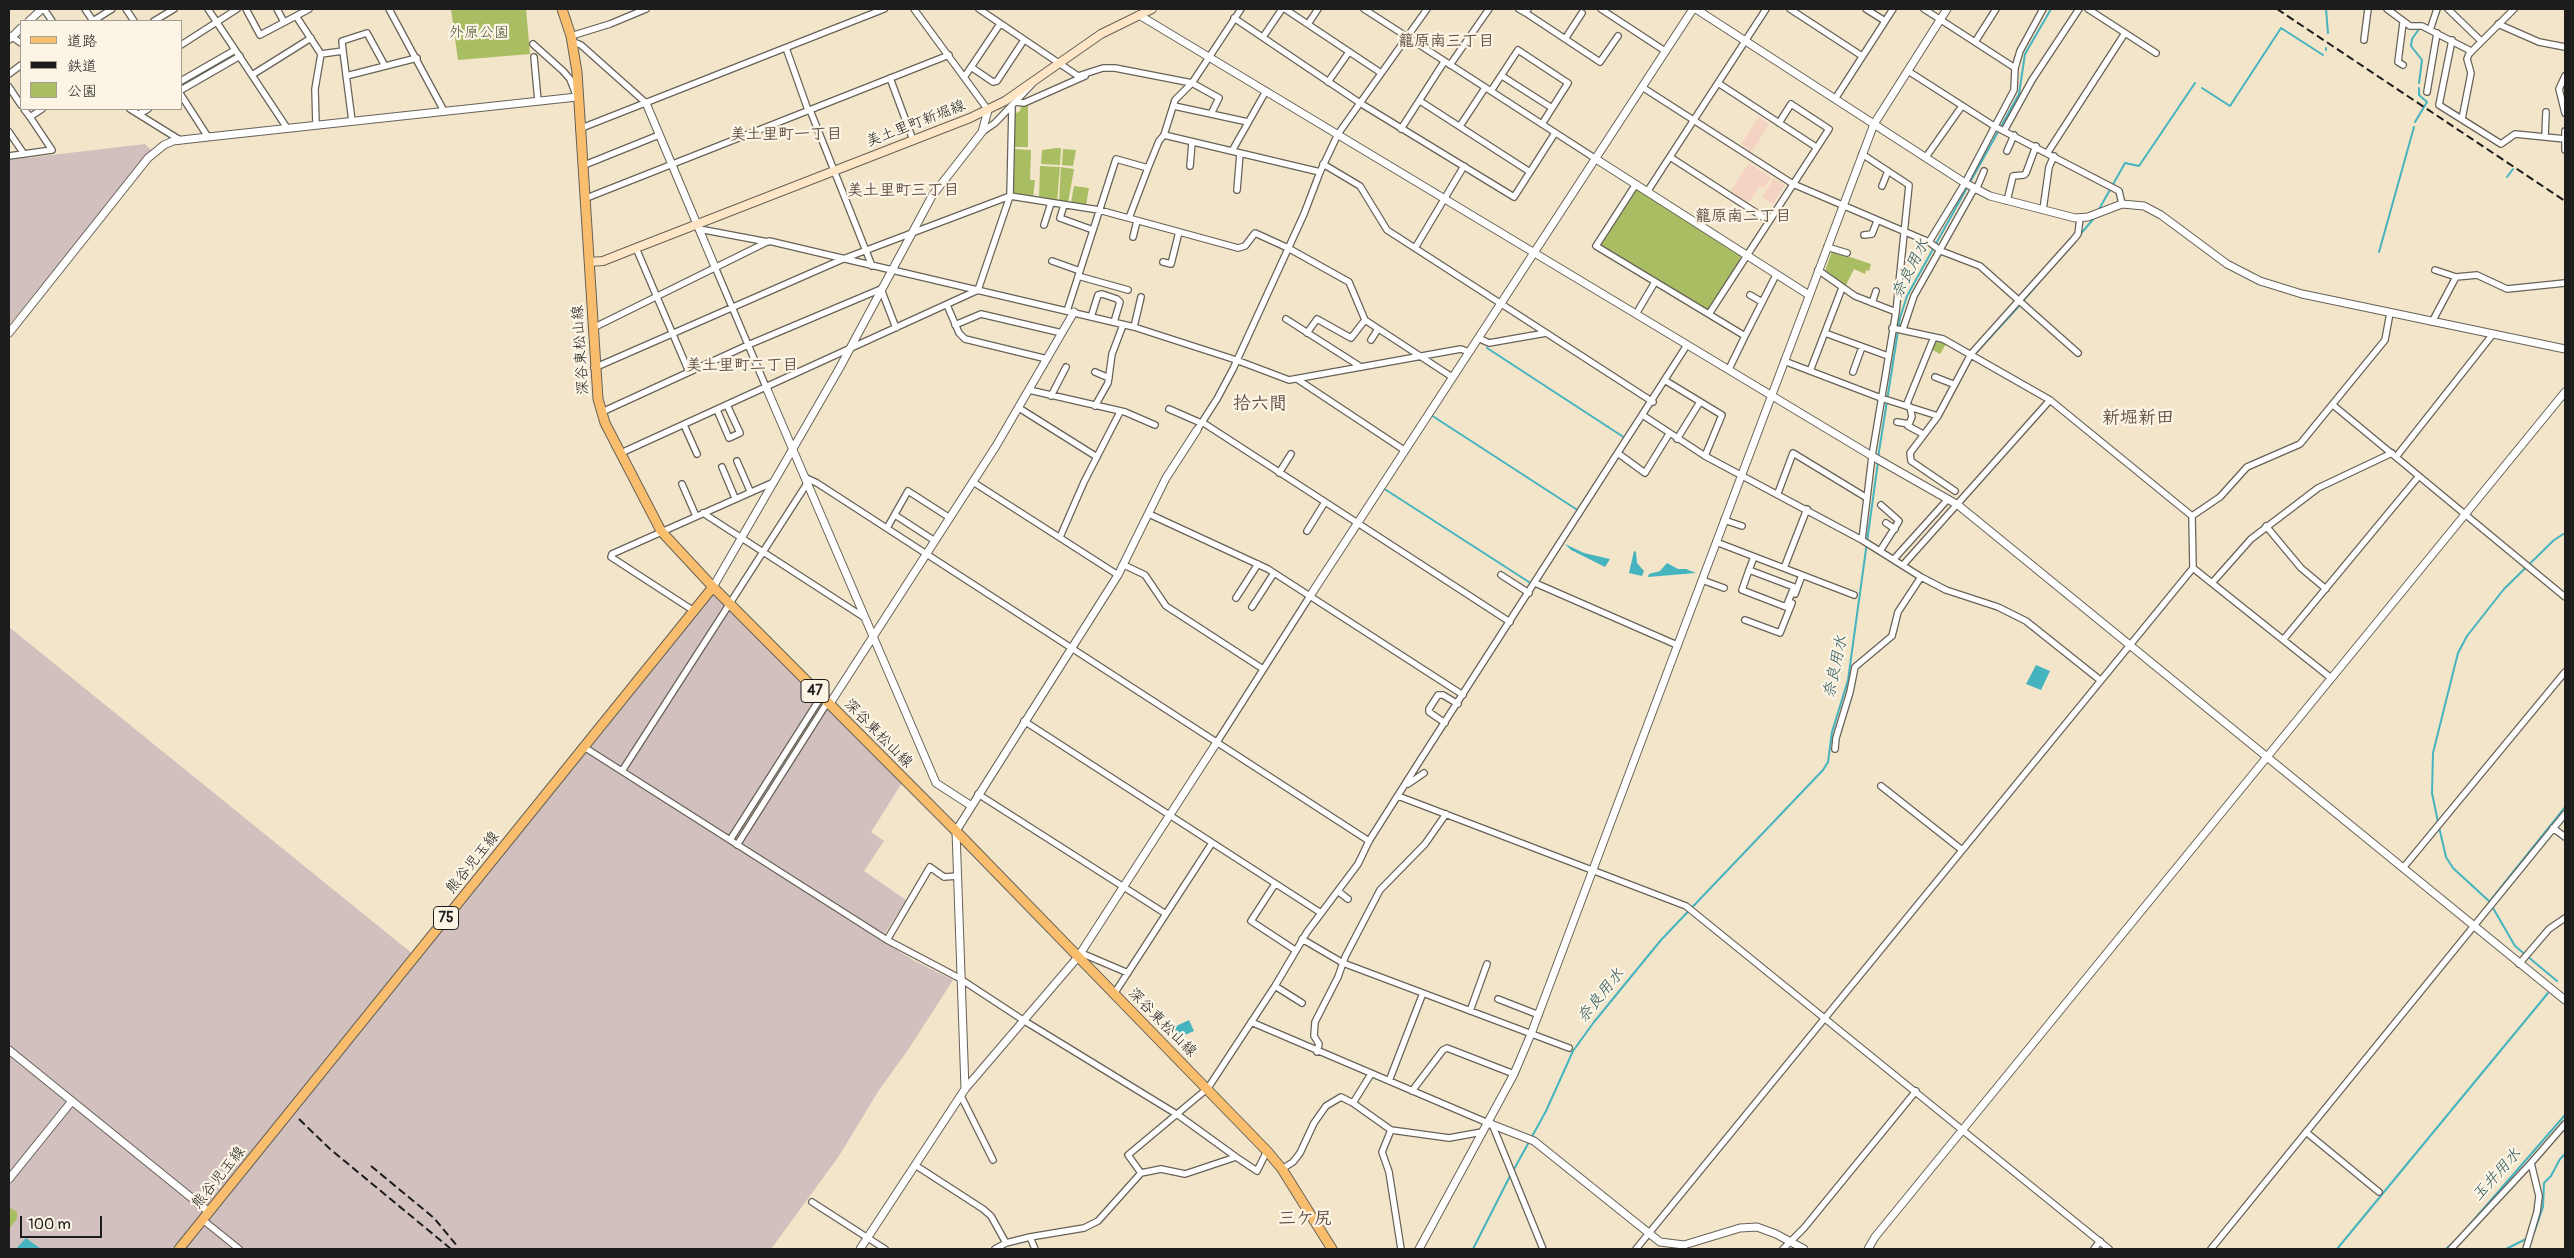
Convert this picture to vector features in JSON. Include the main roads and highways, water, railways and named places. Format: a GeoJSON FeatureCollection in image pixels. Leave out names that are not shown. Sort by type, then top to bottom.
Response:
{"type":"FeatureCollection","features":[{"type":"Feature","properties":{"kind":"main road","name":"深谷東松山線"},"geometry":{"type":"LineString","coordinates":[[562,9],[571,38],[577,72],[594,368],[598,399],[621,453],[662,532],[713,588],[956,830],[1267,1150],[1282,1169],[1332,1249]]}},
{"type":"Feature","properties":{"kind":"main road","name":"美土里町新堀線"},"geometry":{"type":"LineString","coordinates":[[589,262],[603,261],[698,227],[988,110],[1034,82],[1101,34],[1152,9]]}},
{"type":"Feature","properties":{"kind":"main road","name":"熊谷児玉線"},"geometry":{"type":"LineString","coordinates":[[179,1249],[713,588]]}},
{"type":"Feature","properties":{"kind":"water"},"geometry":{"type":"Polygon","coordinates":[[[1565,544],[1584,553],[1610,559],[1605,567],[1571,550],[1565,544]]]}},
{"type":"Feature","properties":{"kind":"water"},"geometry":{"type":"Polygon","coordinates":[[[1634,551],[1636,552],[1637,563],[1644,571],[1642,576],[1629,573],[1634,551]]]}},
{"type":"Feature","properties":{"kind":"water"},"geometry":{"type":"Polygon","coordinates":[[[1667,563],[1678,569],[1686,569],[1696,573],[1648,577],[1649,574],[1660,571],[1667,563]]]}},
{"type":"Feature","properties":{"kind":"water"},"geometry":{"type":"Polygon","coordinates":[[[2036,665],[2050,671],[2041,690],[2026,684],[2036,665]]]}},
{"type":"Feature","properties":{"kind":"water"},"geometry":{"type":"Polygon","coordinates":[[[1189,1020],[1194,1031],[1175,1039],[1170,1029],[1189,1020]]]}},
{"type":"Feature","properties":{"kind":"water"},"geometry":{"type":"Polygon","coordinates":[[[26,1238],[41,1249],[16,1249],[26,1238]]]}},
{"type":"Feature","properties":{"kind":"waterway","name":"奈良用水"},"geometry":{"type":"LineString","coordinates":[[1878,458],[1900,318],[1907,296],[2019,94],[2025,54],[2051,9]]}},
{"type":"Feature","properties":{"kind":"waterway"},"geometry":{"type":"LineString","coordinates":[[2326,9],[2328,33]]}},
{"type":"Feature","properties":{"kind":"waterway"},"geometry":{"type":"LineString","coordinates":[[2202,88],[2230,106],[2281,28],[2323,55]]}},
{"type":"Feature","properties":{"kind":"waterway"},"geometry":{"type":"LineString","coordinates":[[2419,29],[2412,39],[2411,46],[2422,60],[2419,83]]}},
{"type":"Feature","properties":{"kind":"waterway"},"geometry":{"type":"LineString","coordinates":[[2098,211],[2125,163],[2139,166],[2195,83]]}},
{"type":"Feature","properties":{"kind":"waterway"},"geometry":{"type":"LineString","coordinates":[[2415,122],[2427,102],[2419,95],[2419,88]]}},
{"type":"Feature","properties":{"kind":"waterway"},"geometry":{"type":"LineString","coordinates":[[2379,252],[2414,127]]}},
{"type":"Feature","properties":{"kind":"waterway"},"geometry":{"type":"LineString","coordinates":[[2507,177],[2513,169]]}},
{"type":"Feature","properties":{"kind":"waterway"},"geometry":{"type":"LineString","coordinates":[[2023,301],[2096,216]]}},
{"type":"Feature","properties":{"kind":"waterway"},"geometry":{"type":"LineString","coordinates":[[1976,353],[2020,305]]}},
{"type":"Feature","properties":{"kind":"waterway"},"geometry":{"type":"LineString","coordinates":[[1487,348],[1625,438]]}},
{"type":"Feature","properties":{"kind":"waterway"},"geometry":{"type":"LineString","coordinates":[[1431,415],[1579,511]]}},
{"type":"Feature","properties":{"kind":"waterway","name":"奈良用水"},"geometry":{"type":"LineString","coordinates":[[1513,1171],[1546,1111],[1573,1051],[1594,1022],[1661,940],[1823,770],[1828,762],[1832,732],[1848,680],[1878,462]]}},
{"type":"Feature","properties":{"kind":"waterway"},"geometry":{"type":"LineString","coordinates":[[1383,488],[1532,584]]}},
{"type":"Feature","properties":{"kind":"waterway"},"geometry":{"type":"LineString","coordinates":[[2438,822],[2432,793],[2433,753],[2458,653],[2467,636],[2504,589],[2554,540],[2565,533]]}},
{"type":"Feature","properties":{"kind":"waterway"},"geometry":{"type":"LineString","coordinates":[[2489,902],[2565,807]]}},
{"type":"Feature","properties":{"kind":"waterway"},"geometry":{"type":"LineString","coordinates":[[2439,827],[2446,857],[2453,868],[2490,902]]}},
{"type":"Feature","properties":{"kind":"waterway"},"geometry":{"type":"LineString","coordinates":[[2493,908],[2515,946],[2557,981]]}},
{"type":"Feature","properties":{"kind":"waterway"},"geometry":{"type":"LineString","coordinates":[[2337,1249],[2548,993]]}},
{"type":"Feature","properties":{"kind":"waterway","name":"玉井用水"},"geometry":{"type":"LineString","coordinates":[[2465,1230],[2565,1115]]}},
{"type":"Feature","properties":{"kind":"waterway"},"geometry":{"type":"LineString","coordinates":[[2534,1233],[2543,1207],[2544,1183],[2551,1176],[2560,1159],[2565,1154]]}},
{"type":"Feature","properties":{"kind":"waterway","name":"奈良用水"},"geometry":{"type":"LineString","coordinates":[[1473,1249],[1510,1176]]}},
{"type":"Feature","properties":{"kind":"waterway","name":"玉井用水"},"geometry":{"type":"LineString","coordinates":[[2446,1249],[2457,1239]]}},
{"type":"Feature","properties":{"kind":"waterway"},"geometry":{"type":"LineString","coordinates":[[2506,1249],[2526,1239]]}},
{"type":"Feature","properties":{"kind":"railway"},"geometry":{"type":"LineString","coordinates":[[2277,9],[2565,201]]}},
{"type":"Feature","properties":{"kind":"railway"},"geometry":{"type":"LineString","coordinates":[[299,1119],[330,1149],[451,1249]]}},
{"type":"Feature","properties":{"kind":"railway"},"geometry":{"type":"LineString","coordinates":[[371,1166],[434,1218],[458,1247]]}},
{"type":"Feature","properties":{"kind":"district","name":"籠原南三丁目"},"geometry":{"type":"Point","coordinates":[1446,42]}},
{"type":"Feature","properties":{"kind":"district","name":"美土里町一丁目"},"geometry":{"type":"Point","coordinates":[786,135]}},
{"type":"Feature","properties":{"kind":"district","name":"美土里町三丁目"},"geometry":{"type":"Point","coordinates":[903,191]}},
{"type":"Feature","properties":{"kind":"district","name":"籠原南二丁目"},"geometry":{"type":"Point","coordinates":[1743,217]}},
{"type":"Feature","properties":{"kind":"district","name":"美土里町二丁目"},"geometry":{"type":"Point","coordinates":[742,366]}},
{"type":"Feature","properties":{"kind":"district","name":"拾六間"},"geometry":{"type":"Point","coordinates":[1260,404]}},
{"type":"Feature","properties":{"kind":"district","name":"新堀新田"},"geometry":{"type":"Point","coordinates":[2138,418]}},
{"type":"Feature","properties":{"kind":"district","name":"三ケ尻"},"geometry":{"type":"Point","coordinates":[1305,1219]}},
{"type":"Feature","properties":{"kind":"park label","name":"外原公園"},"geometry":{"type":"Point","coordinates":[479,33]}}]}
